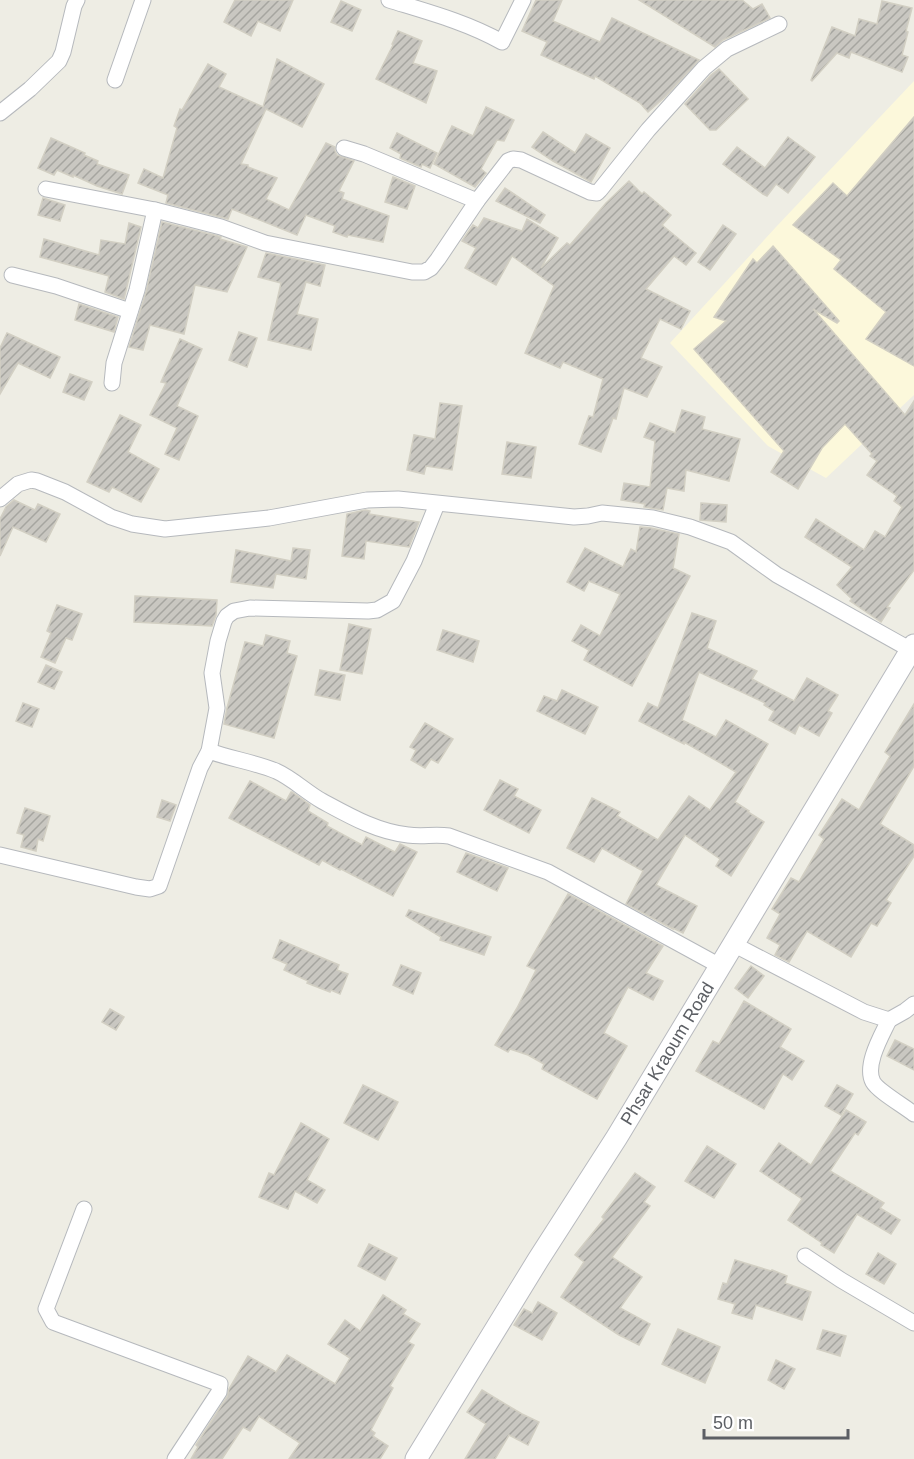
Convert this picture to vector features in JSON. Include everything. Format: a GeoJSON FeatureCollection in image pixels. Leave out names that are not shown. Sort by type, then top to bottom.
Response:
{"type":"FeatureCollection","features":[{"type":"Feature","properties":{"kind":"main road","name":"Phsar Kraoum Road"},"geometry":{"type":"LineString","coordinates":[[416,1459],[617,1137],[913,647]]}},
{"type":"Feature","properties":{"kind":"street"},"geometry":{"type":"LineString","coordinates":[[0,113],[30,89],[59,61],[77,0]]}},
{"type":"Feature","properties":{"kind":"street"},"geometry":{"type":"LineString","coordinates":[[115,80],[143,0]]}},
{"type":"Feature","properties":{"kind":"street"},"geometry":{"type":"LineString","coordinates":[[389,0],[458,21],[502,42],[523,0]]}},
{"type":"Feature","properties":{"kind":"street"},"geometry":{"type":"LineString","coordinates":[[46,189],[154,210],[221,227],[271,244],[418,273],[424,272],[431,268],[508,161],[521,160],[590,192],[597,193],[648,130],[704,68],[727,49],[779,24]]}},
{"type":"Feature","properties":{"kind":"street"},"geometry":{"type":"LineString","coordinates":[[344,148],[364,154],[477,201]]}},
{"type":"Feature","properties":{"kind":"street"},"geometry":{"type":"LineString","coordinates":[[112,383],[114,363],[137,290],[154,210]]}},
{"type":"Feature","properties":{"kind":"street"},"geometry":{"type":"LineString","coordinates":[[12,275],[56,286],[130,311]]}},
{"type":"Feature","properties":{"kind":"street"},"geometry":{"type":"LineString","coordinates":[[0,499],[18,484],[31,480],[37,481],[65,492],[111,517],[132,524],[165,529],[269,518],[379,499],[574,517],[602,513],[653,518],[690,527],[731,542],[777,575],[913,647]]}},
{"type":"Feature","properties":{"kind":"street"},"geometry":{"type":"LineString","coordinates":[[0,855],[136,887],[150,889],[159,886],[200,768],[209,751],[218,708],[212,673],[218,641],[227,616],[234,611],[250,608],[368,611],[382,608],[393,601],[414,561],[437,504]]}},
{"type":"Feature","properties":{"kind":"street"},"geometry":{"type":"LineString","coordinates":[[209,751],[285,775],[319,799],[377,828],[405,835],[449,836],[548,872],[720,966]]}},
{"type":"Feature","properties":{"kind":"street"},"geometry":{"type":"LineString","coordinates":[[733,944],[864,1012],[889,1020]]}},
{"type":"Feature","properties":{"kind":"street"},"geometry":{"type":"LineString","coordinates":[[914,1004],[889,1020],[872,1059],[870,1070],[873,1082],[914,1114]]}},
{"type":"Feature","properties":{"kind":"street"},"geometry":{"type":"LineString","coordinates":[[84,1209],[46,1309],[53,1322],[220,1384],[219,1392],[175,1459]]}},
{"type":"Feature","properties":{"kind":"street"},"geometry":{"type":"LineString","coordinates":[[805,1256],[914,1323]]}},
{"type":"Feature","properties":{"kind":"shaded area"},"geometry":{"type":"Polygon","coordinates":[[[914,81],[914,395],[826,478],[768,446],[670,343],[914,81]]]}},
{"type":"Feature","properties":{"kind":"building"},"geometry":{"type":"Polygon","coordinates":[[[235,0],[293,0],[280,31],[258,21],[251,36],[224,22],[235,0]]]}},
{"type":"Feature","properties":{"kind":"building"},"geometry":{"type":"Polygon","coordinates":[[[536,0],[562,0],[553,21],[600,42],[612,18],[699,60],[648,112],[640,103],[595,76],[594,79],[541,55],[547,42],[522,31],[536,0]]]}},
{"type":"Feature","properties":{"kind":"building"},"geometry":{"type":"Polygon","coordinates":[[[639,0],[742,0],[753,9],[762,4],[770,18],[723,40],[715,47],[639,0]]]}},
{"type":"Feature","properties":{"kind":"building"},"geometry":{"type":"Polygon","coordinates":[[[341,1],[361,10],[352,31],[331,22],[341,1]]]}},
{"type":"Feature","properties":{"kind":"building"},"geometry":{"type":"Polygon","coordinates":[[[882,1],[912,8],[902,55],[908,57],[902,72],[851,52],[849,58],[837,53],[812,81],[832,27],[855,36],[859,19],[877,24],[882,1]]]}},
{"type":"Feature","properties":{"kind":"building"},"geometry":{"type":"Polygon","coordinates":[[[398,31],[422,41],[413,63],[437,71],[426,103],[376,79],[398,31]]]}},
{"type":"Feature","properties":{"kind":"building"},"geometry":{"type":"Polygon","coordinates":[[[277,59],[324,84],[302,127],[266,109],[241,164],[277,178],[266,199],[289,210],[326,143],[335,147],[337,155],[354,161],[339,191],[344,193],[342,199],[389,216],[383,242],[348,235],[347,237],[333,232],[335,226],[306,215],[297,235],[232,209],[228,219],[166,203],[168,195],[138,183],[144,169],[163,178],[180,109],[182,110],[208,64],[226,74],[219,87],[263,107],[277,59]]]}},
{"type":"Feature","properties":{"kind":"building"},"geometry":{"type":"Polygon","coordinates":[[[719,69],[748,99],[716,130],[710,130],[685,104],[719,69]]]}},
{"type":"Feature","properties":{"kind":"building"},"geometry":{"type":"Polygon","coordinates":[[[486,107],[514,120],[504,141],[497,140],[481,169],[486,173],[475,187],[434,164],[452,126],[473,136],[486,107]]]}},
{"type":"Feature","properties":{"kind":"building"},"geometry":{"type":"Polygon","coordinates":[[[914,117],[914,366],[866,339],[886,312],[834,269],[841,260],[793,225],[833,183],[847,196],[914,117]]]}},
{"type":"Feature","properties":{"kind":"building"},"geometry":{"type":"Polygon","coordinates":[[[543,132],[575,153],[586,134],[610,148],[591,182],[532,147],[543,132]]]}},
{"type":"Feature","properties":{"kind":"building"},"geometry":{"type":"Polygon","coordinates":[[[397,133],[437,153],[430,168],[422,164],[421,167],[400,158],[401,154],[390,148],[397,133]]]}},
{"type":"Feature","properties":{"kind":"building"},"geometry":{"type":"Polygon","coordinates":[[[788,137],[815,157],[788,193],[776,184],[767,196],[723,164],[737,147],[765,168],[788,137]]]}},
{"type":"Feature","properties":{"kind":"building"},"geometry":{"type":"Polygon","coordinates":[[[51,138],[85,153],[84,155],[98,161],[97,164],[129,175],[122,194],[57,170],[54,175],[38,168],[51,138]]]}},
{"type":"Feature","properties":{"kind":"building"},"geometry":{"type":"Polygon","coordinates":[[[393,177],[415,186],[407,209],[385,202],[393,177]]]}},
{"type":"Feature","properties":{"kind":"building"},"geometry":{"type":"Polygon","coordinates":[[[629,181],[642,194],[644,192],[671,215],[662,225],[696,253],[686,265],[674,256],[646,289],[690,311],[681,329],[660,319],[641,358],[662,367],[647,397],[624,388],[616,419],[613,418],[601,452],[579,444],[589,416],[593,417],[603,379],[563,362],[560,368],[525,353],[554,286],[512,256],[496,285],[465,268],[476,248],[462,241],[473,225],[478,228],[484,218],[522,231],[527,219],[558,238],[541,268],[567,243],[570,245],[606,203],[629,181]]]}},
{"type":"Feature","properties":{"kind":"building"},"geometry":{"type":"Polygon","coordinates":[[[505,188],[545,215],[540,223],[496,201],[505,188]]]}},
{"type":"Feature","properties":{"kind":"building"},"geometry":{"type":"Polygon","coordinates":[[[43,198],[65,205],[60,221],[38,215],[43,198]]]}},
{"type":"Feature","properties":{"kind":"building"},"geometry":{"type":"Polygon","coordinates":[[[162,222],[218,236],[221,237],[220,239],[247,247],[227,292],[195,285],[184,334],[150,325],[143,350],[129,347],[146,292],[162,222]]]}},
{"type":"Feature","properties":{"kind":"building"},"geometry":{"type":"Polygon","coordinates":[[[129,223],[141,227],[124,299],[105,292],[109,276],[40,257],[44,239],[99,255],[101,240],[125,244],[129,223]]]}},
{"type":"Feature","properties":{"kind":"building"},"geometry":{"type":"Polygon","coordinates":[[[723,225],[736,234],[710,270],[698,262],[723,225]]]}},
{"type":"Feature","properties":{"kind":"building"},"geometry":{"type":"Polygon","coordinates":[[[773,246],[839,321],[837,323],[813,309],[905,415],[914,401],[914,570],[887,607],[890,608],[881,622],[850,601],[852,599],[837,585],[852,567],[805,537],[816,519],[864,550],[875,531],[885,537],[902,507],[894,501],[897,496],[867,475],[877,461],[870,456],[872,454],[845,424],[822,448],[798,489],[771,472],[784,451],[694,349],[726,321],[714,317],[753,259],[757,263],[773,246]]]}},
{"type":"Feature","properties":{"kind":"building"},"geometry":{"type":"Polygon","coordinates":[[[266,253],[325,265],[320,286],[306,282],[297,314],[318,319],[311,350],[268,340],[281,283],[258,277],[266,253]]]}},
{"type":"Feature","properties":{"kind":"building"},"geometry":{"type":"Polygon","coordinates":[[[79,304],[118,317],[114,332],[75,320],[79,304]]]}},
{"type":"Feature","properties":{"kind":"building"},"geometry":{"type":"Polygon","coordinates":[[[239,332],[257,338],[247,367],[229,360],[239,332]]]}},
{"type":"Feature","properties":{"kind":"building"},"geometry":{"type":"Polygon","coordinates":[[[7,333],[60,357],[50,378],[18,363],[0,394],[0,348],[7,333]]]}},
{"type":"Feature","properties":{"kind":"building"},"geometry":{"type":"Polygon","coordinates":[[[180,339],[202,349],[177,406],[198,416],[179,460],[165,454],[177,428],[150,415],[166,383],[161,382],[180,339]]]}},
{"type":"Feature","properties":{"kind":"building"},"geometry":{"type":"Polygon","coordinates":[[[70,374],[92,382],[84,400],[63,392],[70,374]]]}},
{"type":"Feature","properties":{"kind":"building"},"geometry":{"type":"Polygon","coordinates":[[[440,403],[462,406],[452,470],[426,466],[424,474],[407,470],[414,435],[435,439],[440,403]]]}},
{"type":"Feature","properties":{"kind":"building"},"geometry":{"type":"Polygon","coordinates":[[[682,410],[705,417],[702,429],[740,439],[729,481],[686,470],[684,491],[667,488],[663,510],[621,500],[624,483],[650,487],[655,441],[644,437],[650,423],[675,433],[682,410]]]}},
{"type":"Feature","properties":{"kind":"building"},"geometry":{"type":"Polygon","coordinates":[[[120,415],[141,425],[128,452],[159,469],[141,502],[112,487],[109,492],[87,482],[120,415]]]}},
{"type":"Feature","properties":{"kind":"building"},"geometry":{"type":"Polygon","coordinates":[[[507,442],[536,447],[531,478],[502,474],[507,442]]]}},
{"type":"Feature","properties":{"kind":"building"},"geometry":{"type":"Polygon","coordinates":[[[14,500],[35,510],[38,504],[60,514],[46,542],[13,527],[0,556],[0,519],[6,507],[14,500]]]}},
{"type":"Feature","properties":{"kind":"building"},"geometry":{"type":"Polygon","coordinates":[[[701,503],[727,505],[726,522],[700,520],[701,503]]]}},
{"type":"Feature","properties":{"kind":"building"},"geometry":{"type":"Polygon","coordinates":[[[370,511],[369,514],[419,522],[409,547],[366,541],[364,559],[342,556],[347,514],[370,511]]]}},
{"type":"Feature","properties":{"kind":"building"},"geometry":{"type":"Polygon","coordinates":[[[640,527],[679,534],[673,568],[690,576],[632,686],[584,660],[589,650],[572,641],[581,625],[600,636],[620,594],[589,581],[584,591],[567,582],[585,548],[623,567],[631,549],[636,552],[640,527]]]}},
{"type":"Feature","properties":{"kind":"building"},"geometry":{"type":"Polygon","coordinates":[[[293,548],[310,550],[306,579],[276,574],[273,588],[231,582],[236,550],[291,561],[293,548]]]}},
{"type":"Feature","properties":{"kind":"building"},"geometry":{"type":"Polygon","coordinates":[[[135,596],[217,600],[216,615],[212,626],[134,622],[135,596]]]}},
{"type":"Feature","properties":{"kind":"building"},"geometry":{"type":"Polygon","coordinates":[[[57,605],[82,614],[72,640],[66,638],[55,663],[41,657],[51,633],[47,631],[57,605]]]}},
{"type":"Feature","properties":{"kind":"building"},"geometry":{"type":"Polygon","coordinates":[[[692,613],[716,621],[707,648],[757,671],[752,679],[794,701],[807,678],[838,695],[828,711],[832,713],[819,736],[799,725],[795,734],[769,720],[774,711],[764,705],[765,703],[699,672],[682,720],[716,737],[726,720],[768,744],[735,802],[764,822],[731,876],[716,866],[720,859],[685,835],[656,885],[697,906],[683,933],[626,904],[643,871],[602,848],[594,862],[567,848],[592,798],[620,812],[617,816],[658,840],[689,796],[710,810],[736,772],[684,742],[684,744],[639,721],[648,703],[658,708],[692,613]]]}},
{"type":"Feature","properties":{"kind":"building"},"geometry":{"type":"Polygon","coordinates":[[[349,624],[371,629],[362,674],[340,670],[349,624]]]}},
{"type":"Feature","properties":{"kind":"building"},"geometry":{"type":"Polygon","coordinates":[[[443,630],[479,641],[473,662],[437,650],[443,630]]]}},
{"type":"Feature","properties":{"kind":"building"},"geometry":{"type":"Polygon","coordinates":[[[266,635],[290,641],[287,653],[297,656],[274,738],[224,724],[245,642],[263,646],[266,635]]]}},
{"type":"Feature","properties":{"kind":"building"},"geometry":{"type":"Polygon","coordinates":[[[46,665],[62,672],[54,689],[38,682],[46,665]]]}},
{"type":"Feature","properties":{"kind":"building"},"geometry":{"type":"Polygon","coordinates":[[[320,670],[345,675],[340,700],[315,695],[320,670]]]}},
{"type":"Feature","properties":{"kind":"building"},"geometry":{"type":"Polygon","coordinates":[[[562,690],[598,707],[585,734],[537,711],[544,696],[557,701],[562,690]]]}},
{"type":"Feature","properties":{"kind":"building"},"geometry":{"type":"Polygon","coordinates":[[[23,703],[39,709],[32,727],[16,721],[23,703]]]}},
{"type":"Feature","properties":{"kind":"building"},"geometry":{"type":"Polygon","coordinates":[[[914,704],[914,766],[880,824],[914,845],[914,856],[886,900],[891,903],[877,926],[871,923],[851,957],[807,931],[789,962],[775,955],[780,945],[767,938],[780,914],[772,909],[791,878],[799,882],[824,839],[819,835],[842,799],[859,810],[890,756],[885,752],[914,704]]]}},
{"type":"Feature","properties":{"kind":"building"},"geometry":{"type":"Polygon","coordinates":[[[425,723],[453,739],[438,763],[431,759],[425,768],[411,760],[416,750],[410,747],[425,723]]]}},
{"type":"Feature","properties":{"kind":"building"},"geometry":{"type":"Polygon","coordinates":[[[500,780],[518,789],[514,796],[541,810],[529,833],[484,810],[500,780]]]}},
{"type":"Feature","properties":{"kind":"building"},"geometry":{"type":"Polygon","coordinates":[[[250,781],[286,801],[292,792],[310,805],[308,811],[328,823],[327,826],[362,845],[366,837],[395,852],[400,844],[417,852],[393,896],[322,860],[319,865],[229,818],[250,781]]]}},
{"type":"Feature","properties":{"kind":"building"},"geometry":{"type":"Polygon","coordinates":[[[162,800],[176,805],[170,821],[157,817],[162,800]]]}},
{"type":"Feature","properties":{"kind":"building"},"geometry":{"type":"Polygon","coordinates":[[[25,808],[50,816],[43,841],[38,839],[36,851],[21,847],[24,835],[17,833],[25,808]]]}},
{"type":"Feature","properties":{"kind":"building"},"geometry":{"type":"Polygon","coordinates":[[[466,853],[508,868],[497,891],[457,872],[466,853]]]}},
{"type":"Feature","properties":{"kind":"building"},"geometry":{"type":"Polygon","coordinates":[[[568,894],[663,946],[646,973],[663,981],[653,1000],[628,987],[604,1033],[627,1046],[597,1099],[542,1069],[544,1064],[528,1055],[510,1049],[508,1052],[495,1045],[536,970],[527,966],[568,894]]]}},
{"type":"Feature","properties":{"kind":"building"},"geometry":{"type":"Polygon","coordinates":[[[409,910],[491,937],[484,955],[440,940],[441,937],[406,916],[409,910]]]}},
{"type":"Feature","properties":{"kind":"building"},"geometry":{"type":"Polygon","coordinates":[[[280,940],[339,965],[337,970],[348,974],[340,994],[307,983],[308,981],[284,970],[287,964],[273,958],[280,940]]]}},
{"type":"Feature","properties":{"kind":"building"},"geometry":{"type":"Polygon","coordinates":[[[401,965],[421,973],[413,994],[393,985],[401,965]]]}},
{"type":"Feature","properties":{"kind":"building"},"geometry":{"type":"Polygon","coordinates":[[[751,966],[764,976],[748,998],[735,988],[751,966]]]}},
{"type":"Feature","properties":{"kind":"building"},"geometry":{"type":"Polygon","coordinates":[[[744,1001],[791,1029],[780,1047],[804,1061],[792,1080],[783,1074],[764,1109],[696,1071],[713,1041],[719,1044],[744,1001]]]}},
{"type":"Feature","properties":{"kind":"building"},"geometry":{"type":"Polygon","coordinates":[[[110,1009],[124,1017],[116,1030],[102,1022],[110,1009]]]}},
{"type":"Feature","properties":{"kind":"building"},"geometry":{"type":"Polygon","coordinates":[[[895,1040],[914,1049],[914,1070],[887,1056],[895,1040]]]}},
{"type":"Feature","properties":{"kind":"building"},"geometry":{"type":"Polygon","coordinates":[[[363,1085],[398,1102],[378,1140],[344,1123],[363,1085]]]}},
{"type":"Feature","properties":{"kind":"building"},"geometry":{"type":"Polygon","coordinates":[[[837,1085],[853,1094],[841,1115],[825,1106],[837,1085]]]}},
{"type":"Feature","properties":{"kind":"building"},"geometry":{"type":"Polygon","coordinates":[[[846,1110],[866,1122],[858,1135],[855,1133],[830,1171],[884,1203],[880,1208],[900,1220],[891,1234],[857,1214],[834,1253],[788,1220],[802,1199],[760,1171],[779,1143],[811,1165],[846,1110]]]}},
{"type":"Feature","properties":{"kind":"building"},"geometry":{"type":"Polygon","coordinates":[[[301,1123],[329,1139],[307,1180],[325,1190],[317,1203],[295,1191],[288,1209],[259,1197],[269,1173],[274,1175],[301,1123]]]}},
{"type":"Feature","properties":{"kind":"building"},"geometry":{"type":"Polygon","coordinates":[[[707,1146],[736,1164],[714,1198],[685,1181],[707,1146]]]}},
{"type":"Feature","properties":{"kind":"building"},"geometry":{"type":"Polygon","coordinates":[[[635,1173],[655,1187],[644,1202],[650,1206],[612,1257],[642,1277],[620,1308],[650,1324],[639,1345],[619,1335],[561,1297],[584,1262],[575,1255],[604,1219],[602,1217],[635,1173]]]}},
{"type":"Feature","properties":{"kind":"building"},"geometry":{"type":"Polygon","coordinates":[[[369,1244],[397,1258],[385,1280],[358,1266],[369,1244]]]}},
{"type":"Feature","properties":{"kind":"building"},"geometry":{"type":"Polygon","coordinates":[[[878,1253],[896,1264],[884,1284],[866,1274],[878,1253]]]}},
{"type":"Feature","properties":{"kind":"building"},"geometry":{"type":"Polygon","coordinates":[[[735,1260],[787,1276],[785,1283],[811,1292],[802,1320],[756,1305],[752,1319],[732,1313],[735,1304],[718,1299],[723,1283],[727,1284],[735,1260]]]}},
{"type":"Feature","properties":{"kind":"building"},"geometry":{"type":"Polygon","coordinates":[[[383,1295],[406,1310],[403,1314],[420,1324],[408,1342],[414,1345],[390,1386],[393,1388],[371,1430],[375,1433],[373,1436],[388,1446],[380,1459],[289,1459],[300,1443],[259,1416],[250,1431],[243,1427],[222,1459],[191,1459],[198,1447],[196,1445],[227,1397],[229,1389],[248,1356],[276,1372],[287,1355],[335,1384],[350,1358],[328,1344],[345,1320],[360,1331],[383,1295]]]}},
{"type":"Feature","properties":{"kind":"building"},"geometry":{"type":"Polygon","coordinates":[[[538,1302],[557,1313],[542,1340],[514,1325],[524,1309],[532,1313],[538,1302]]]}},
{"type":"Feature","properties":{"kind":"building"},"geometry":{"type":"Polygon","coordinates":[[[678,1329],[720,1347],[705,1383],[662,1364],[678,1329]]]}},
{"type":"Feature","properties":{"kind":"building"},"geometry":{"type":"Polygon","coordinates":[[[823,1330],[846,1336],[840,1356],[817,1349],[823,1330]]]}},
{"type":"Feature","properties":{"kind":"building"},"geometry":{"type":"Polygon","coordinates":[[[776,1360],[795,1369],[784,1389],[768,1380],[776,1360]]]}},
{"type":"Feature","properties":{"kind":"building"},"geometry":{"type":"Polygon","coordinates":[[[482,1390],[539,1422],[528,1445],[509,1435],[495,1459],[465,1459],[486,1424],[467,1412],[482,1390]]]}}]}
